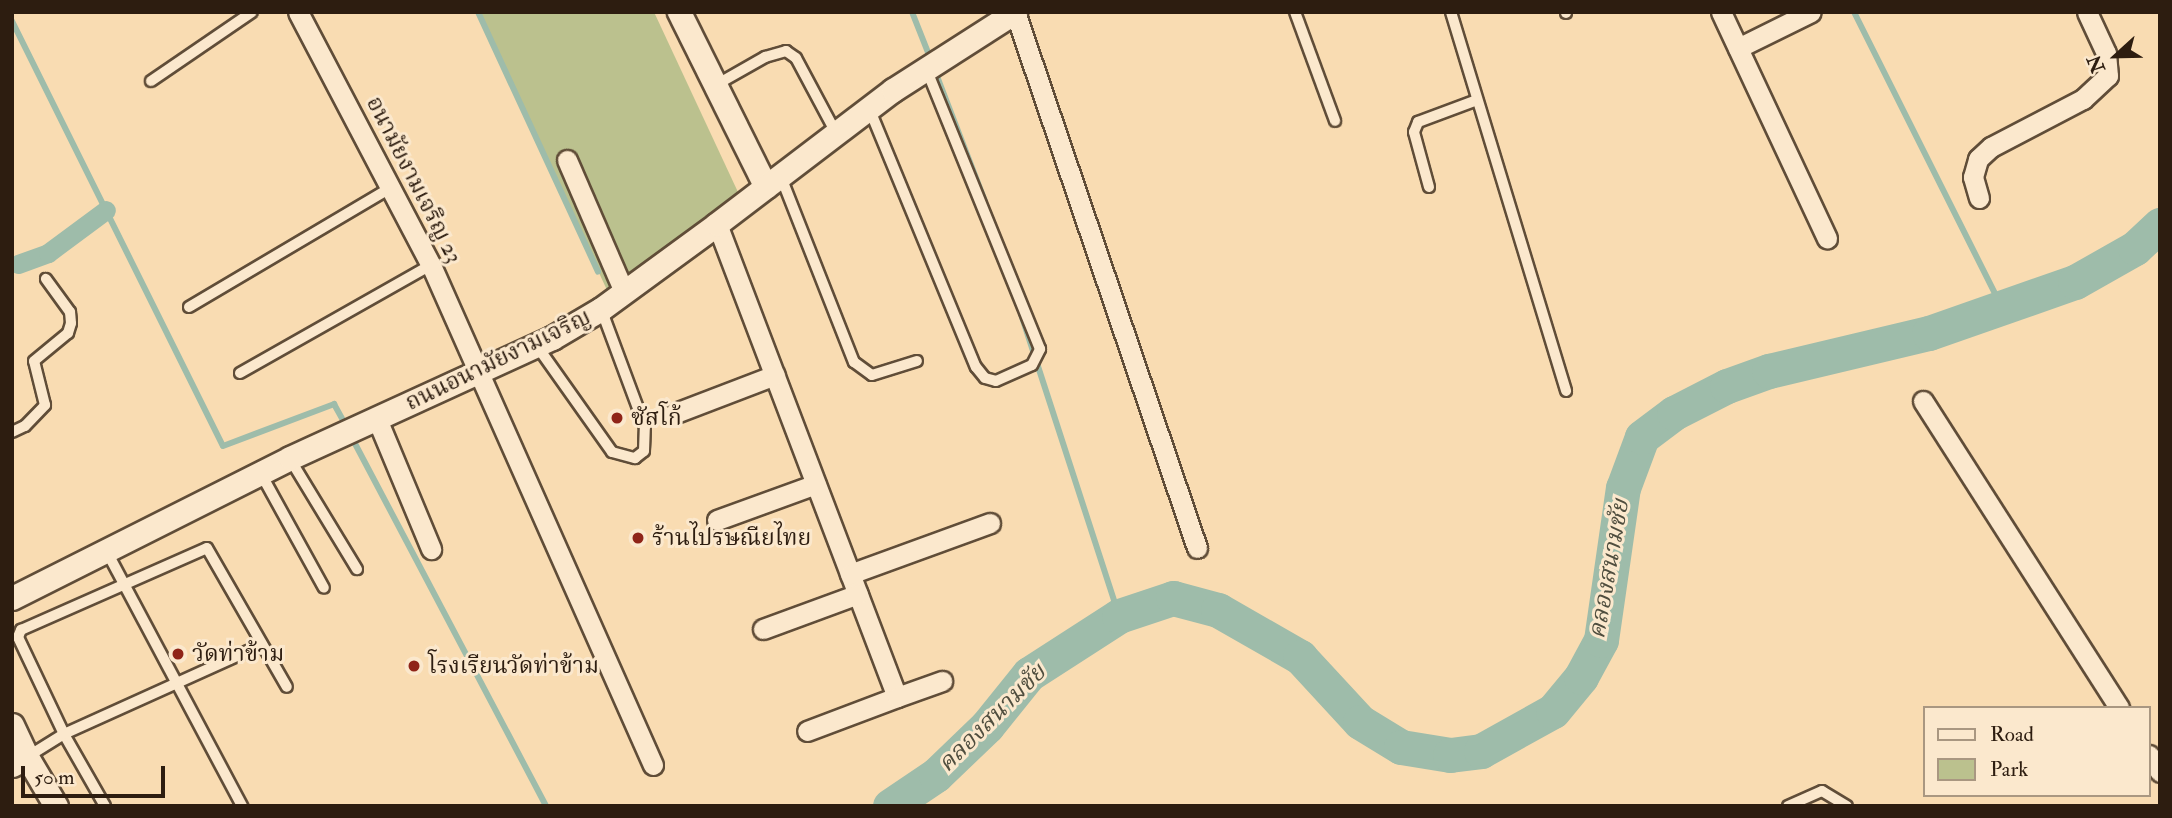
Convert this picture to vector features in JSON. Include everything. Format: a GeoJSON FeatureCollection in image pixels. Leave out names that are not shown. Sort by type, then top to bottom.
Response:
{"type":"FeatureCollection","features":[{"type":"Feature","properties":{"kind":"street","name":"อนามัยงามเจริญ 23"},"geometry":{"type":"LineString","coordinates":[[298,12],[393,187],[482,372],[653,765]]}},
{"type":"Feature","properties":{"kind":"street"},"geometry":{"type":"LineString","coordinates":[[679,12],[714,86],[774,182]]}},
{"type":"Feature","properties":{"kind":"street"},"geometry":{"type":"LineString","coordinates":[[1015,12],[1197,548]]}},
{"type":"Feature","properties":{"kind":"street","name":"ถนนอนามัยงามเจริญ"},"geometry":{"type":"LineString","coordinates":[[12,598],[260,472],[537,346],[601,309],[991,18],[1015,12]]}},
{"type":"Feature","properties":{"kind":"street"},"geometry":{"type":"LineString","coordinates":[[1721,12],[1826,239]]}},
{"type":"Feature","properties":{"kind":"street"},"geometry":{"type":"LineString","coordinates":[[1738,48],[1811,12]]}},
{"type":"Feature","properties":{"kind":"street"},"geometry":{"type":"LineString","coordinates":[[1979,198],[1973,177],[1978,159],[1992,147],[2083,99],[2108,76],[2106,53],[2087,12]]}},
{"type":"Feature","properties":{"kind":"street"},"geometry":{"type":"LineString","coordinates":[[567,160],[624,292]]}},
{"type":"Feature","properties":{"kind":"street"},"geometry":{"type":"LineString","coordinates":[[717,224],[897,697]]}},
{"type":"Feature","properties":{"kind":"street"},"geometry":{"type":"LineString","coordinates":[[673,414],[775,375]]}},
{"type":"Feature","properties":{"kind":"street"},"geometry":{"type":"LineString","coordinates":[[1923,401],[2118,706]]}},
{"type":"Feature","properties":{"kind":"street"},"geometry":{"type":"LineString","coordinates":[[368,423],[430,549]]}},
{"type":"Feature","properties":{"kind":"street"},"geometry":{"type":"LineString","coordinates":[[717,520],[816,484]]}},
{"type":"Feature","properties":{"kind":"street"},"geometry":{"type":"LineString","coordinates":[[850,574],[990,523]]}},
{"type":"Feature","properties":{"kind":"street"},"geometry":{"type":"LineString","coordinates":[[763,629],[858,593]]}},
{"type":"Feature","properties":{"kind":"street"},"geometry":{"type":"LineString","coordinates":[[807,731],[942,681]]}},
{"type":"Feature","properties":{"kind":"street"},"geometry":{"type":"LineString","coordinates":[[12,725],[20,761],[56,806]]}},
{"type":"Feature","properties":{"kind":"lane"},"geometry":{"type":"LineString","coordinates":[[151,81],[252,12]]}},
{"type":"Feature","properties":{"kind":"lane"},"geometry":{"type":"LineString","coordinates":[[1295,12],[1335,121]]}},
{"type":"Feature","properties":{"kind":"lane"},"geometry":{"type":"LineString","coordinates":[[1451,12],[1566,391]]}},
{"type":"Feature","properties":{"kind":"lane"},"geometry":{"type":"LineString","coordinates":[[714,86],[765,57],[786,51],[796,58],[836,134]]}},
{"type":"Feature","properties":{"kind":"lane"},"geometry":{"type":"LineString","coordinates":[[869,108],[976,367],[985,378],[996,380],[1032,365],[1040,349],[926,67]]}},
{"type":"Feature","properties":{"kind":"lane"},"geometry":{"type":"LineString","coordinates":[[1429,187],[1414,132],[1418,122],[1477,100]]}},
{"type":"Feature","properties":{"kind":"lane"},"geometry":{"type":"LineString","coordinates":[[774,182],[854,362],[872,375],[917,361]]}},
{"type":"Feature","properties":{"kind":"lane"},"geometry":{"type":"LineString","coordinates":[[188,307],[393,187]]}},
{"type":"Feature","properties":{"kind":"lane"},"geometry":{"type":"LineString","coordinates":[[240,373],[431,265]]}},
{"type":"Feature","properties":{"kind":"lane"},"geometry":{"type":"LineString","coordinates":[[12,432],[25,426],[46,405],[34,361],[68,333],[71,323],[70,312],[46,279]]}},
{"type":"Feature","properties":{"kind":"lane"},"geometry":{"type":"LineString","coordinates":[[537,346],[612,453],[635,458],[644,451],[645,427],[601,309]]}},
{"type":"Feature","properties":{"kind":"lane"},"geometry":{"type":"LineString","coordinates":[[290,458],[357,569]]}},
{"type":"Feature","properties":{"kind":"lane"},"geometry":{"type":"LineString","coordinates":[[260,472],[324,588]]}},
{"type":"Feature","properties":{"kind":"lane"},"geometry":{"type":"LineString","coordinates":[[105,806],[64,733],[19,632],[207,548],[287,687]]}},
{"type":"Feature","properties":{"kind":"lane"},"geometry":{"type":"LineString","coordinates":[[107,551],[175,685],[242,806]]}},
{"type":"Feature","properties":{"kind":"lane"},"geometry":{"type":"LineString","coordinates":[[20,761],[64,733],[261,645]]}},
{"type":"Feature","properties":{"kind":"lane"},"geometry":{"type":"LineString","coordinates":[[1788,806],[1822,791],[1847,806]]}},
{"type":"Feature","properties":{"kind":"green space"},"geometry":{"type":"Polygon","coordinates":[[[478,12],[654,12],[744,205],[613,303],[478,12]]]}},
{"type":"Feature","properties":{"kind":"waterway"},"geometry":{"type":"LineString","coordinates":[[478,12],[598,272]]}},
{"type":"Feature","properties":{"kind":"waterway"},"geometry":{"type":"LineString","coordinates":[[912,12],[931,60]]}},
{"type":"Feature","properties":{"kind":"waterway"},"geometry":{"type":"LineString","coordinates":[[1854,12],[2002,308]]}},
{"type":"Feature","properties":{"kind":"waterway"},"geometry":{"type":"LineString","coordinates":[[12,21],[223,446],[334,404],[346,426]]}},
{"type":"Feature","properties":{"kind":"waterway"},"geometry":{"type":"LineString","coordinates":[[935,71],[985,201]]}},
{"type":"Feature","properties":{"kind":"waterway"},"geometry":{"type":"LineString","coordinates":[[18,264],[48,253],[106,210]]}},
{"type":"Feature","properties":{"kind":"waterway","name":"คลองสนามชัย"},"geometry":{"type":"LineString","coordinates":[[890,806],[936,775],[987,726],[1029,674],[1119,616],[1173,598],[1218,610],[1300,657],[1360,722],[1401,747],[1450,755],[1481,751],[1553,711],[1581,677],[1601,640],[1623,488],[1642,437],[1674,413],[1727,386],[1769,371],[1929,333],[2075,282],[2135,248],[2160,225]]}},
{"type":"Feature","properties":{"kind":"waterway"},"geometry":{"type":"LineString","coordinates":[[1021,314],[1119,616]]}},
{"type":"Feature","properties":{"kind":"waterway"},"geometry":{"type":"LineString","coordinates":[[351,436],[546,806]]}},
{"type":"Feature","properties":{"kind":"place","name":"ซัสโก้"},"geometry":{"type":"Point","coordinates":[617,418]}},
{"type":"Feature","properties":{"kind":"place","name":"ร้านไปรษณียไทย"},"geometry":{"type":"Point","coordinates":[638,538]}},
{"type":"Feature","properties":{"kind":"place","name":"วัดท่าข้าม"},"geometry":{"type":"Point","coordinates":[178,654]}},
{"type":"Feature","properties":{"kind":"place","name":"โรงเรียนวัดท่าข้าม"},"geometry":{"type":"Point","coordinates":[414,666]}}]}
